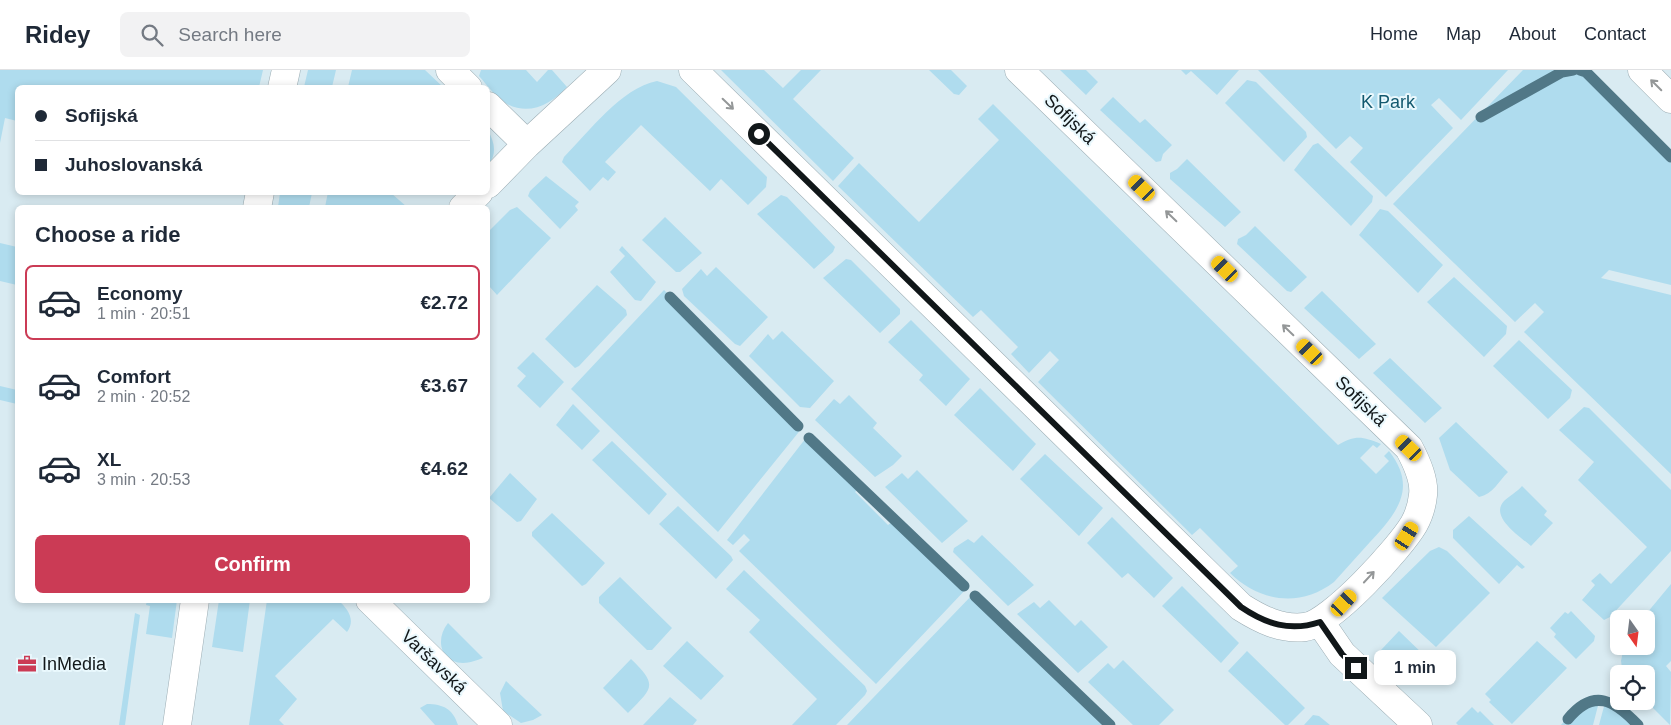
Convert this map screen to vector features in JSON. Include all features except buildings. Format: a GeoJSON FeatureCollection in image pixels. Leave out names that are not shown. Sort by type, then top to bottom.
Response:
{"type":"FeatureCollection","features":[{"type":"Feature","properties":{"kind":"street"},"geometry":{"type":"LineString","coordinates":[[283,85],[286,70]]}},
{"type":"Feature","properties":{"kind":"street"},"geometry":{"type":"LineString","coordinates":[[450,70],[465,85]]}},
{"type":"Feature","properties":{"kind":"street"},"geometry":{"type":"LineString","coordinates":[[490,182],[527,144],[607,70]]}},
{"type":"Feature","properties":{"kind":"street","name":"Sofijská"},"geometry":{"type":"LineString","coordinates":[[693,70],[1241,607],[1269,623],[1290,627],[1306,627],[1320,622],[1344,603],[1407,536],[1416,522],[1424,493],[1417,462],[1409,448],[1019,70]]}},
{"type":"Feature","properties":{"kind":"street"},"geometry":{"type":"LineString","coordinates":[[1642,70],[1671,99]]}},
{"type":"Feature","properties":{"kind":"street"},"geometry":{"type":"LineString","coordinates":[[490,108],[527,144]]}},
{"type":"Feature","properties":{"kind":"street"},"geometry":{"type":"LineString","coordinates":[[467,205],[476,195]]}},
{"type":"Feature","properties":{"kind":"street"},"geometry":{"type":"LineString","coordinates":[[177,725],[195,603]]}},
{"type":"Feature","properties":{"kind":"street","name":"Varšavská"},"geometry":{"type":"LineString","coordinates":[[373,603],[498,725]]}},
{"type":"Feature","properties":{"kind":"street"},"geometry":{"type":"LineString","coordinates":[[1320,622],[1342,654],[1418,725]]}},
{"type":"Feature","properties":{"kind":"green space"},"geometry":{"type":"Polygon","coordinates":[[[0,70],[263,70],[259,85],[15,85],[15,120],[5,118],[0,143],[0,70]]]}},
{"type":"Feature","properties":{"kind":"green space"},"geometry":{"type":"Polygon","coordinates":[[[308,70],[336,70],[332,85],[304,85],[308,70]]]}},
{"type":"Feature","properties":{"kind":"green space"},"geometry":{"type":"Polygon","coordinates":[[[352,70],[425,70],[441,85],[348,85],[352,70]]]}},
{"type":"Feature","properties":{"kind":"green space"},"geometry":{"type":"Polygon","coordinates":[[[481,70],[526,70],[537,82],[548,70],[552,70],[567,87],[547,103],[524,109],[503,102],[490,90],[490,85],[486,85],[479,76],[481,70]]]}},
{"type":"Feature","properties":{"kind":"green space"},"geometry":{"type":"Polygon","coordinates":[[[721,70],[764,70],[783,88],[801,70],[821,70],[793,99],[854,158],[833,181],[721,70]]]}},
{"type":"Feature","properties":{"kind":"green space"},"geometry":{"type":"Polygon","coordinates":[[[929,70],[951,70],[967,86],[959,95],[954,94],[929,70]]]}},
{"type":"Feature","properties":{"kind":"green space"},"geometry":{"type":"Polygon","coordinates":[[[1060,70],[1086,70],[1098,82],[1086,95],[1060,70]]]}},
{"type":"Feature","properties":{"kind":"green space"},"geometry":{"type":"Polygon","coordinates":[[[1181,70],[1239,70],[1217,95],[1191,71],[1186,75],[1181,70]]]}},
{"type":"Feature","properties":{"kind":"green space","name":"K Park"},"geometry":{"type":"Polygon","coordinates":[[[1258,70],[1508,70],[1461,120],[1439,98],[1431,105],[1453,128],[1386,197],[1350,162],[1363,148],[1350,136],[1336,149],[1258,70]]]}},
{"type":"Feature","properties":{"kind":"green space"},"geometry":{"type":"Polygon","coordinates":[[[1523,70],[1589,70],[1671,152],[1671,285],[1609,270],[1601,278],[1671,295],[1671,474],[1524,332],[1544,312],[1535,303],[1515,322],[1393,204],[1523,70]]]}},
{"type":"Feature","properties":{"kind":"green space"},"geometry":{"type":"Polygon","coordinates":[[[1247,80],[1256,82],[1306,132],[1307,137],[1284,162],[1225,103],[1247,80]]]}},
{"type":"Feature","properties":{"kind":"green space"},"geometry":{"type":"Polygon","coordinates":[[[657,81],[676,87],[767,177],[766,187],[748,205],[721,179],[710,191],[641,125],[605,162],[616,172],[608,181],[603,177],[590,191],[562,162],[564,157],[606,112],[631,92],[657,81]]]}},
{"type":"Feature","properties":{"kind":"green space"},"geometry":{"type":"Polygon","coordinates":[[[1113,97],[1140,123],[1145,119],[1172,145],[1163,154],[1161,161],[1156,162],[1100,110],[1113,97]]]}},
{"type":"Feature","properties":{"kind":"green space"},"geometry":{"type":"Polygon","coordinates":[[[993,104],[1338,445],[1354,438],[1369,439],[1381,444],[1377,448],[1373,445],[1360,458],[1376,474],[1389,461],[1384,456],[1389,451],[1398,464],[1402,477],[1403,488],[1396,510],[1380,531],[1334,582],[1308,596],[1294,598],[1280,598],[1267,595],[1242,583],[1230,573],[1238,566],[1200,528],[1192,535],[1038,382],[1059,360],[1050,351],[1029,373],[1011,354],[1018,347],[981,310],[973,317],[838,186],[859,163],[919,222],[999,140],[978,119],[993,104]]]}},
{"type":"Feature","properties":{"kind":"green space"},"geometry":{"type":"Polygon","coordinates":[[[490,134],[494,148],[490,162],[490,134]]]}},
{"type":"Feature","properties":{"kind":"green space"},"geometry":{"type":"Polygon","coordinates":[[[1318,143],[1373,196],[1372,202],[1351,226],[1294,170],[1313,145],[1318,143]]]}},
{"type":"Feature","properties":{"kind":"green space"},"geometry":{"type":"Polygon","coordinates":[[[1187,159],[1241,212],[1225,227],[1170,179],[1170,173],[1187,159]]]}},
{"type":"Feature","properties":{"kind":"green space"},"geometry":{"type":"Polygon","coordinates":[[[546,176],[579,202],[575,206],[578,210],[560,229],[528,196],[530,191],[546,176]]]}},
{"type":"Feature","properties":{"kind":"green space"},"geometry":{"type":"Polygon","coordinates":[[[280,195],[312,195],[309,205],[278,205],[280,195]]]}},
{"type":"Feature","properties":{"kind":"green space"},"geometry":{"type":"Polygon","coordinates":[[[327,195],[393,195],[405,205],[325,205],[327,195]]]}},
{"type":"Feature","properties":{"kind":"green space"},"geometry":{"type":"Polygon","coordinates":[[[781,195],[787,197],[835,247],[833,252],[814,269],[757,214],[781,195]]]}},
{"type":"Feature","properties":{"kind":"green space"},"geometry":{"type":"Polygon","coordinates":[[[517,207],[551,238],[497,295],[490,287],[490,230],[510,210],[517,207]]]}},
{"type":"Feature","properties":{"kind":"green space"},"geometry":{"type":"Polygon","coordinates":[[[1380,209],[1388,211],[1443,265],[1418,293],[1359,235],[1380,209]]]}},
{"type":"Feature","properties":{"kind":"green space"},"geometry":{"type":"Polygon","coordinates":[[[665,217],[702,253],[680,272],[676,272],[642,240],[665,217]]]}},
{"type":"Feature","properties":{"kind":"green space"},"geometry":{"type":"Polygon","coordinates":[[[1255,226],[1307,277],[1291,292],[1287,291],[1237,244],[1238,239],[1246,235],[1255,226]]]}},
{"type":"Feature","properties":{"kind":"green space"},"geometry":{"type":"Polygon","coordinates":[[[0,243],[15,247],[15,285],[0,281],[0,243]]]}},
{"type":"Feature","properties":{"kind":"green space"},"geometry":{"type":"Polygon","coordinates":[[[622,246],[656,282],[641,301],[635,300],[610,272],[625,256],[619,250],[622,246]]]}},
{"type":"Feature","properties":{"kind":"green space"},"geometry":{"type":"Polygon","coordinates":[[[846,259],[851,260],[900,309],[900,314],[880,333],[823,278],[846,259]]]}},
{"type":"Feature","properties":{"kind":"green space"},"geometry":{"type":"Polygon","coordinates":[[[716,267],[768,317],[740,346],[735,344],[684,296],[682,289],[701,269],[707,276],[716,267]]]}},
{"type":"Feature","properties":{"kind":"green space"},"geometry":{"type":"Polygon","coordinates":[[[1454,277],[1507,326],[1506,334],[1484,357],[1427,302],[1454,277]]]}},
{"type":"Feature","properties":{"kind":"green space"},"geometry":{"type":"Polygon","coordinates":[[[597,285],[626,310],[627,315],[575,368],[545,339],[597,285]]]}},
{"type":"Feature","properties":{"kind":"green space"},"geometry":{"type":"Polygon","coordinates":[[[664,290],[802,428],[718,532],[571,389],[664,290]]]}},
{"type":"Feature","properties":{"kind":"green space"},"geometry":{"type":"Polygon","coordinates":[[[1322,291],[1376,344],[1359,359],[1304,308],[1322,291]]]}},
{"type":"Feature","properties":{"kind":"green space"},"geometry":{"type":"Polygon","coordinates":[[[911,320],[970,379],[946,406],[919,380],[923,375],[888,342],[911,320]]]}},
{"type":"Feature","properties":{"kind":"green space"},"geometry":{"type":"Polygon","coordinates":[[[782,331],[834,381],[810,408],[800,407],[749,356],[768,334],[773,340],[782,331]]]}},
{"type":"Feature","properties":{"kind":"green space"},"geometry":{"type":"Polygon","coordinates":[[[1519,340],[1572,390],[1570,398],[1548,419],[1493,366],[1519,340]]]}},
{"type":"Feature","properties":{"kind":"green space"},"geometry":{"type":"Polygon","coordinates":[[[533,352],[564,382],[540,408],[517,386],[526,376],[517,368],[533,352]]]}},
{"type":"Feature","properties":{"kind":"green space"},"geometry":{"type":"Polygon","coordinates":[[[1390,358],[1442,408],[1425,423],[1373,373],[1390,358]]]}},
{"type":"Feature","properties":{"kind":"green space"},"geometry":{"type":"Polygon","coordinates":[[[0,386],[15,390],[15,404],[0,400],[0,386]]]}},
{"type":"Feature","properties":{"kind":"green space"},"geometry":{"type":"Polygon","coordinates":[[[980,388],[1036,444],[1013,471],[954,415],[980,388]]]}},
{"type":"Feature","properties":{"kind":"green space"},"geometry":{"type":"Polygon","coordinates":[[[849,395],[877,423],[873,428],[902,456],[893,465],[875,477],[815,420],[834,399],[840,404],[849,395]]]}},
{"type":"Feature","properties":{"kind":"green space"},"geometry":{"type":"Polygon","coordinates":[[[573,404],[600,431],[582,450],[556,425],[573,404]]]}},
{"type":"Feature","properties":{"kind":"green space"},"geometry":{"type":"Polygon","coordinates":[[[1584,407],[1589,408],[1671,490],[1671,551],[1616,610],[1610,610],[1610,617],[1604,620],[1582,600],[1595,585],[1591,581],[1600,573],[1611,584],[1647,547],[1578,480],[1594,462],[1559,430],[1584,407]]]}},
{"type":"Feature","properties":{"kind":"green space"},"geometry":{"type":"Polygon","coordinates":[[[1456,422],[1508,472],[1492,490],[1479,497],[1450,470],[1439,438],[1456,422]]]}},
{"type":"Feature","properties":{"kind":"green space"},"geometry":{"type":"Polygon","coordinates":[[[809,434],[862,485],[855,492],[888,525],[897,518],[968,587],[876,684],[739,551],[750,540],[744,534],[733,545],[727,540],[809,434]]]}},
{"type":"Feature","properties":{"kind":"green space"},"geometry":{"type":"Polygon","coordinates":[[[612,441],[667,494],[649,515],[592,460],[612,441]]]}},
{"type":"Feature","properties":{"kind":"green space"},"geometry":{"type":"Polygon","coordinates":[[[1045,454],[1103,508],[1079,536],[1020,479],[1045,454]]]}},
{"type":"Feature","properties":{"kind":"green space"},"geometry":{"type":"Polygon","coordinates":[[[917,470],[968,521],[942,543],[885,487],[902,473],[908,479],[917,470]]]}},
{"type":"Feature","properties":{"kind":"green space"},"geometry":{"type":"Polygon","coordinates":[[[510,473],[537,499],[521,521],[517,522],[490,497],[510,473]]]}},
{"type":"Feature","properties":{"kind":"green space"},"geometry":{"type":"Polygon","coordinates":[[[1522,486],[1547,511],[1544,515],[1553,523],[1531,546],[1508,526],[1500,514],[1500,507],[1504,501],[1522,486]]]}},
{"type":"Feature","properties":{"kind":"green space"},"geometry":{"type":"Polygon","coordinates":[[[678,506],[731,556],[733,560],[716,579],[659,524],[678,506]]]}},
{"type":"Feature","properties":{"kind":"green space"},"geometry":{"type":"Polygon","coordinates":[[[552,513],[605,563],[582,586],[532,536],[532,532],[552,513]]]}},
{"type":"Feature","properties":{"kind":"green space"},"geometry":{"type":"Polygon","coordinates":[[[1469,516],[1525,567],[1522,569],[1517,565],[1499,584],[1453,538],[1453,530],[1469,516]]]}},
{"type":"Feature","properties":{"kind":"green space"},"geometry":{"type":"Polygon","coordinates":[[[1112,517],[1173,578],[1154,598],[1128,573],[1122,578],[1087,543],[1112,517]]]}},
{"type":"Feature","properties":{"kind":"green space"},"geometry":{"type":"Polygon","coordinates":[[[982,535],[1034,585],[1008,606],[953,552],[954,548],[968,539],[974,543],[982,535]]]}},
{"type":"Feature","properties":{"kind":"green space"},"geometry":{"type":"Polygon","coordinates":[[[1439,547],[1447,551],[1490,593],[1436,647],[1382,598],[1430,551],[1439,547]]]}},
{"type":"Feature","properties":{"kind":"green space"},"geometry":{"type":"Polygon","coordinates":[[[744,570],[865,686],[867,691],[865,695],[836,725],[792,725],[817,699],[749,632],[760,620],[726,589],[744,570]]]}},
{"type":"Feature","properties":{"kind":"green space"},"geometry":{"type":"Polygon","coordinates":[[[620,577],[672,628],[652,650],[647,650],[599,603],[599,597],[620,577]]]}},
{"type":"Feature","properties":{"kind":"green space"},"geometry":{"type":"Polygon","coordinates":[[[1671,584],[1671,661],[1666,666],[1671,672],[1670,725],[1655,710],[1655,665],[1622,665],[1622,655],[1655,655],[1655,610],[1649,610],[1671,584]]]}},
{"type":"Feature","properties":{"kind":"green space"},"geometry":{"type":"Polygon","coordinates":[[[1182,586],[1239,643],[1221,663],[1162,606],[1182,586]]]}},
{"type":"Feature","properties":{"kind":"green space"},"geometry":{"type":"Polygon","coordinates":[[[974,593],[1113,725],[847,725],[974,593]]]}},
{"type":"Feature","properties":{"kind":"green space"},"geometry":{"type":"Polygon","coordinates":[[[1049,600],[1075,626],[1081,620],[1108,647],[1078,673],[1017,614],[1034,602],[1040,608],[1049,600]]]}},
{"type":"Feature","properties":{"kind":"green space"},"geometry":{"type":"Polygon","coordinates":[[[146,603],[177,603],[172,638],[146,634],[150,606],[146,605],[146,603]]]}},
{"type":"Feature","properties":{"kind":"green space"},"geometry":{"type":"Polygon","coordinates":[[[219,603],[250,603],[243,652],[212,647],[219,603]]]}},
{"type":"Feature","properties":{"kind":"green space"},"geometry":{"type":"Polygon","coordinates":[[[267,603],[341,603],[348,611],[351,619],[350,628],[347,632],[333,619],[275,676],[297,699],[279,720],[284,725],[249,725],[267,603]]]}},
{"type":"Feature","properties":{"kind":"green space"},"geometry":{"type":"Polygon","coordinates":[[[1571,611],[1595,636],[1594,641],[1576,659],[1554,637],[1556,634],[1550,628],[1565,612],[1568,614],[1571,611]]]}},
{"type":"Feature","properties":{"kind":"green space"},"geometry":{"type":"Polygon","coordinates":[[[135,613],[140,615],[125,725],[119,725],[135,613]]]}},
{"type":"Feature","properties":{"kind":"green space"},"geometry":{"type":"Polygon","coordinates":[[[448,623],[483,658],[463,663],[449,659],[442,649],[441,642],[444,629],[448,623]]]}},
{"type":"Feature","properties":{"kind":"green space"},"geometry":{"type":"Polygon","coordinates":[[[1399,631],[1427,658],[1408,676],[1381,650],[1399,631]]]}},
{"type":"Feature","properties":{"kind":"green space"},"geometry":{"type":"Polygon","coordinates":[[[687,641],[724,676],[701,700],[663,666],[687,641]]]}},
{"type":"Feature","properties":{"kind":"green space"},"geometry":{"type":"Polygon","coordinates":[[[1537,641],[1567,668],[1512,724],[1489,702],[1491,700],[1485,694],[1537,641]]]}},
{"type":"Feature","properties":{"kind":"green space"},"geometry":{"type":"Polygon","coordinates":[[[1247,651],[1305,708],[1288,725],[1285,725],[1228,671],[1247,651]]]}},
{"type":"Feature","properties":{"kind":"green space"},"geometry":{"type":"Polygon","coordinates":[[[631,659],[646,675],[649,687],[643,698],[628,713],[603,688],[631,659]]]}},
{"type":"Feature","properties":{"kind":"green space"},"geometry":{"type":"Polygon","coordinates":[[[1123,660],[1174,710],[1159,725],[1133,725],[1088,682],[1108,663],[1114,669],[1123,660]]]}},
{"type":"Feature","properties":{"kind":"green space"},"geometry":{"type":"Polygon","coordinates":[[[506,681],[542,715],[521,723],[503,711],[500,693],[506,681]]]}},
{"type":"Feature","properties":{"kind":"green space"},"geometry":{"type":"Polygon","coordinates":[[[670,697],[697,720],[693,725],[643,725],[670,697]]]}},
{"type":"Feature","properties":{"kind":"green space"},"geometry":{"type":"Polygon","coordinates":[[[1600,698],[1593,725],[1561,725],[1578,707],[1600,698]]]}},
{"type":"Feature","properties":{"kind":"green space"},"geometry":{"type":"Polygon","coordinates":[[[1606,699],[1610,700],[1610,710],[1627,710],[1642,725],[1599,725],[1606,699]]]}},
{"type":"Feature","properties":{"kind":"green space"},"geometry":{"type":"Polygon","coordinates":[[[427,704],[447,708],[458,725],[435,725],[420,708],[427,704]]]}},
{"type":"Feature","properties":{"kind":"green space"},"geometry":{"type":"Polygon","coordinates":[[[1472,707],[1478,713],[1480,711],[1494,725],[1458,725],[1456,723],[1472,707]]]}},
{"type":"Feature","properties":{"kind":"green space"},"geometry":{"type":"Polygon","coordinates":[[[1313,715],[1319,716],[1330,725],[1304,725],[1313,715]]]}},
{"type":"Feature","properties":{"kind":"waterway"},"geometry":{"type":"LineString","coordinates":[[1481,117],[1562,72],[1573,70]]}},
{"type":"Feature","properties":{"kind":"waterway"},"geometry":{"type":"LineString","coordinates":[[1580,70],[1586,72],[1671,157]]}},
{"type":"Feature","properties":{"kind":"waterway"},"geometry":{"type":"LineString","coordinates":[[670,297],[798,426]]}},
{"type":"Feature","properties":{"kind":"waterway"},"geometry":{"type":"LineString","coordinates":[[809,438],[964,586]]}},
{"type":"Feature","properties":{"kind":"waterway"},"geometry":{"type":"LineString","coordinates":[[975,596],[1110,725]]}},
{"type":"Feature","properties":{"kind":"waterway"},"geometry":{"type":"LineString","coordinates":[[1568,719],[1587,703],[1604,701],[1621,709],[1638,725]]}},
{"type":"Feature","properties":{"kind":"place","name":"InMedia"},"geometry":{"type":"Point","coordinates":[27,664]}},
{"type":"Feature","properties":{"kind":"route"},"geometry":{"type":"LineString","coordinates":[[759,134],[1241,607],[1269,623],[1290,627],[1306,627],[1320,622],[1331,640],[1356,668]]}}]}
